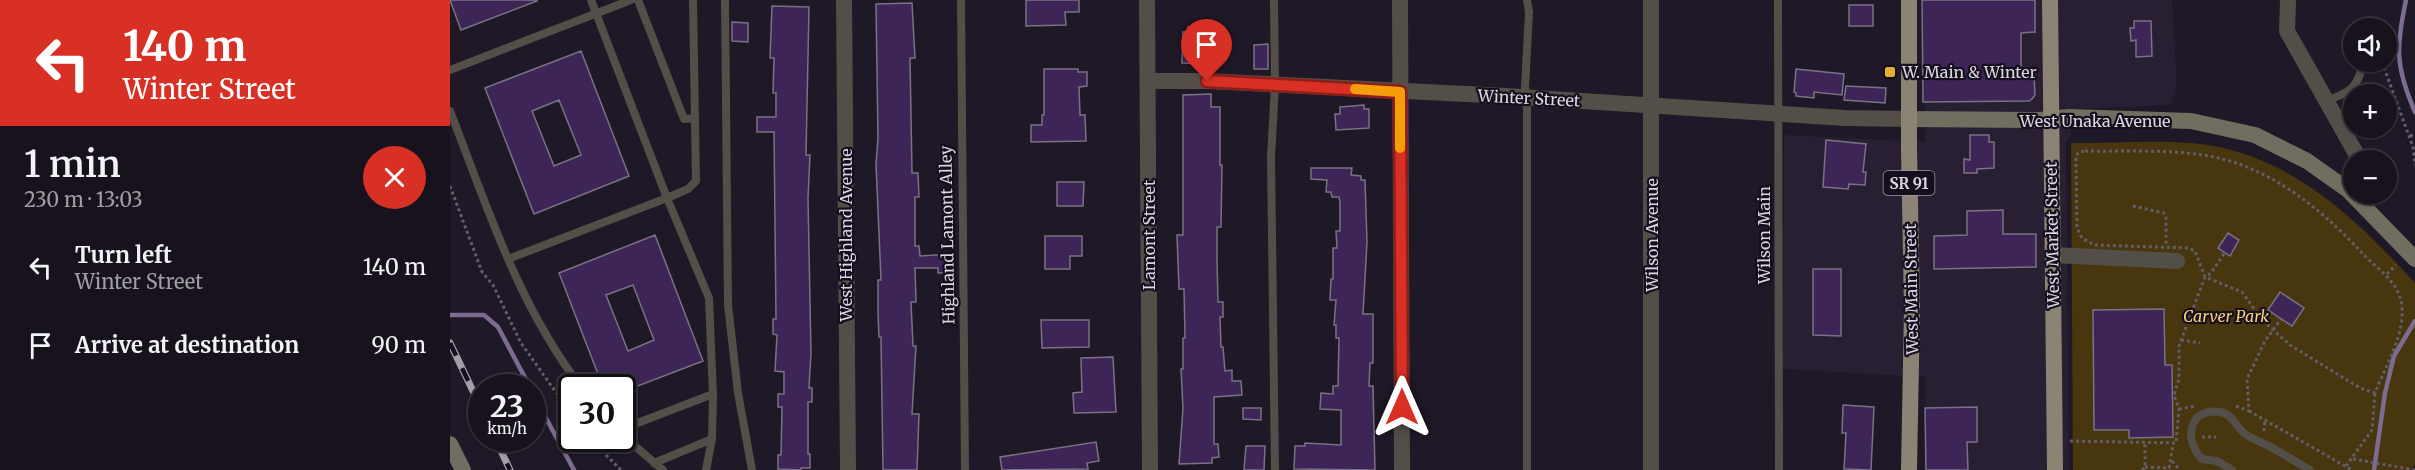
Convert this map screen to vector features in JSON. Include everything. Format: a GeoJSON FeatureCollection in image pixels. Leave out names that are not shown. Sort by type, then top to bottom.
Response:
{"type":"FeatureCollection","features":[{"type":"Feature","properties":{"kind":"main road","name":"West Main Street"},"geometry":{"type":"LineString","coordinates":[[1909,0],[1912,320],[1909,470]]}},
{"type":"Feature","properties":{"kind":"main road","name":"West Market Street"},"geometry":{"type":"LineString","coordinates":[[2050,0],[2055,470]]}},
{"type":"Feature","properties":{"kind":"main road","name":"West Unaka Avenue"},"geometry":{"type":"LineString","coordinates":[[1909,119],[2051,120],[2069,117],[2191,121],[2255,135],[2307,161],[2348,190],[2415,259]]}},
{"type":"Feature","properties":{"kind":"main road"},"geometry":{"type":"LineString","coordinates":[[450,444],[463,470]]}},
{"type":"Feature","properties":{"kind":"street","name":"West Highland Avenue"},"geometry":{"type":"LineString","coordinates":[[844,0],[848,470]]}},
{"type":"Feature","properties":{"kind":"street","name":"Lamont Street"},"geometry":{"type":"LineString","coordinates":[[1147,0],[1150,470]]}},
{"type":"Feature","properties":{"kind":"street"},"geometry":{"type":"LineString","coordinates":[[1400,0],[1402,470]]}},
{"type":"Feature","properties":{"kind":"street","name":"Wilson Avenue"},"geometry":{"type":"LineString","coordinates":[[1651,0],[1652,470]]}},
{"type":"Feature","properties":{"kind":"street"},"geometry":{"type":"LineString","coordinates":[[2288,0],[2287,31],[2354,150]]}},
{"type":"Feature","properties":{"kind":"street","name":"Winter Street"},"geometry":{"type":"LineString","coordinates":[[1149,81],[1207,81],[1909,119]]}},
{"type":"Feature","properties":{"kind":"street"},"geometry":{"type":"LineString","coordinates":[[2053,255],[2177,261]]}},
{"type":"Feature","properties":{"kind":"lane"},"geometry":{"type":"LineString","coordinates":[[591,0],[667,198],[709,298],[713,394],[712,439],[706,470]]}},
{"type":"Feature","properties":{"kind":"lane"},"geometry":{"type":"LineString","coordinates":[[450,70],[631,0]]}},
{"type":"Feature","properties":{"kind":"lane"},"geometry":{"type":"LineString","coordinates":[[638,0],[684,119],[695,118]]}},
{"type":"Feature","properties":{"kind":"lane"},"geometry":{"type":"LineString","coordinates":[[508,259],[667,198],[687,189],[696,181],[693,0]]}},
{"type":"Feature","properties":{"kind":"lane"},"geometry":{"type":"LineString","coordinates":[[725,0],[728,305],[738,393],[752,470]]}},
{"type":"Feature","properties":{"kind":"lane","name":"Highland Lamont Alley"},"geometry":{"type":"LineString","coordinates":[[961,0],[965,470]]}},
{"type":"Feature","properties":{"kind":"lane"},"geometry":{"type":"LineString","coordinates":[[1274,0],[1275,85],[1271,157],[1275,470]]}},
{"type":"Feature","properties":{"kind":"lane"},"geometry":{"type":"LineString","coordinates":[[1527,0],[1529,12],[1526,98],[1527,470]]}},
{"type":"Feature","properties":{"kind":"lane","name":"Wilson Main"},"geometry":{"type":"LineString","coordinates":[[1778,0],[1779,470]]}},
{"type":"Feature","properties":{"kind":"lane"},"geometry":{"type":"LineString","coordinates":[[2326,101],[2347,93],[2359,81],[2361,72]]}},
{"type":"Feature","properties":{"kind":"lane"},"geometry":{"type":"LineString","coordinates":[[450,111],[508,259],[535,318],[571,374]]}},
{"type":"Feature","properties":{"kind":"lane"},"geometry":{"type":"LineString","coordinates":[[636,424],[713,394]]}},
{"type":"Feature","properties":{"kind":"lane"},"geometry":{"type":"LineString","coordinates":[[2232,470],[2217,461],[2202,459],[2192,447],[2190,438],[2192,427],[2201,416],[2218,411],[2225,413],[2232,418],[2244,434],[2310,470]]}},
{"type":"Feature","properties":{"kind":"lane"},"geometry":{"type":"LineString","coordinates":[[654,462],[712,439]]}},
{"type":"Feature","properties":{"kind":"lane"},"geometry":{"type":"LineString","coordinates":[[636,447],[663,470]]}},
{"type":"Feature","properties":{"kind":"path"},"geometry":{"type":"LineString","coordinates":[[2386,72],[2413,147],[2415,165]]}},
{"type":"Feature","properties":{"kind":"path"},"geometry":{"type":"LineString","coordinates":[[2409,136],[2415,134]]}},
{"type":"Feature","properties":{"kind":"path"},"geometry":{"type":"LineString","coordinates":[[2085,151],[2193,154],[2245,166],[2287,188],[2308,203],[2355,245],[2376,268],[2387,274],[2400,296],[2401,321],[2396,342],[2375,393],[2372,430],[2346,466]]}},
{"type":"Feature","properties":{"kind":"path"},"geometry":{"type":"LineString","coordinates":[[450,186],[482,272],[492,285],[521,343],[558,395]]}},
{"type":"Feature","properties":{"kind":"path"},"geometry":{"type":"LineString","coordinates":[[2133,206],[2164,213],[2166,248]]}},
{"type":"Feature","properties":{"kind":"path"},"geometry":{"type":"LineString","coordinates":[[2145,443],[2143,469],[2169,468],[2176,443],[2179,409],[2174,395],[2179,379],[2179,346],[2205,277],[2211,273],[2224,252]]}},
{"type":"Feature","properties":{"kind":"path"},"geometry":{"type":"LineString","coordinates":[[2387,274],[2396,265]]}},
{"type":"Feature","properties":{"kind":"path"},"geometry":{"type":"LineString","coordinates":[[2250,411],[2247,379],[2272,330],[2281,319]]}},
{"type":"Feature","properties":{"kind":"path"},"geometry":{"type":"LineString","coordinates":[[2272,330],[2326,368],[2367,392],[2375,393]]}},
{"type":"Feature","properties":{"kind":"path"},"geometry":{"type":"LineString","coordinates":[[2181,340],[2200,343]]}},
{"type":"Feature","properties":{"kind":"path"},"geometry":{"type":"LineString","coordinates":[[2230,403],[2250,411],[2352,470]]}},
{"type":"Feature","properties":{"kind":"path"},"geometry":{"type":"LineString","coordinates":[[2179,409],[2201,404]]}},
{"type":"Feature","properties":{"kind":"path"},"geometry":{"type":"LineString","coordinates":[[2070,441],[2174,444]]}},
{"type":"Feature","properties":{"kind":"path"},"geometry":{"type":"LineString","coordinates":[[603,452],[621,470]]}},
{"type":"Feature","properties":{"kind":"path"},"geometry":{"type":"LineString","coordinates":[[2353,459],[2415,470]]}},
{"type":"Feature","properties":{"kind":"path"},"geometry":{"type":"LineString","coordinates":[[2172,460],[2180,470]]}},
{"type":"Feature","properties":{"kind":"shaded area"},"geometry":{"type":"Polygon","coordinates":[[[1925,0],[2172,0],[2177,83],[2171,105],[2071,109],[2071,136],[2066,142],[2069,470],[1924,470],[1926,377],[1783,369],[1784,135],[1925,142],[1925,0]]]}},
{"type":"Feature","properties":{"kind":"green space","name":"Carver Park"},"geometry":{"type":"Polygon","coordinates":[[[2176,142],[2225,148],[2287,173],[2316,191],[2368,234],[2415,283],[2415,465],[2411,470],[2073,470],[2071,143],[2176,142]]]}},
{"type":"Feature","properties":{"kind":"building"},"geometry":{"type":"Polygon","coordinates":[[[450,0],[536,0],[537,1],[461,30],[450,0]]]}},
{"type":"Feature","properties":{"kind":"building"},"geometry":{"type":"Polygon","coordinates":[[[1026,0],[1079,0],[1079,12],[1065,12],[1066,25],[1026,26],[1026,0]]]}},
{"type":"Feature","properties":{"kind":"building"},"geometry":{"type":"Polygon","coordinates":[[[1922,0],[2035,0],[2035,32],[2021,33],[2021,74],[2034,77],[2035,95],[2032,99],[2029,101],[1923,102],[1922,0]]]}},
{"type":"Feature","properties":{"kind":"building"},"geometry":{"type":"Polygon","coordinates":[[[912,3],[915,58],[910,58],[912,173],[918,173],[919,197],[915,197],[915,246],[919,246],[920,256],[952,254],[953,272],[938,273],[938,268],[915,268],[916,302],[911,302],[913,346],[916,346],[912,414],[919,414],[917,470],[883,470],[881,337],[879,337],[878,314],[878,280],[881,280],[876,164],[878,138],[876,4],[912,3]]]}},
{"type":"Feature","properties":{"kind":"building"},"geometry":{"type":"Polygon","coordinates":[[[1849,5],[1873,5],[1873,26],[1849,26],[1849,5]]]}},
{"type":"Feature","properties":{"kind":"building"},"geometry":{"type":"Polygon","coordinates":[[[772,6],[809,7],[806,155],[810,155],[808,198],[811,353],[809,388],[812,388],[812,402],[808,402],[810,468],[801,468],[801,470],[778,469],[778,455],[781,455],[782,407],[778,407],[778,394],[784,394],[784,372],[775,371],[777,335],[773,334],[773,319],[776,319],[774,132],[757,132],[757,117],[776,117],[776,93],[773,93],[774,58],[770,58],[772,6]]]}},
{"type":"Feature","properties":{"kind":"building"},"geometry":{"type":"Polygon","coordinates":[[[2134,21],[2151,21],[2152,56],[2136,57],[2136,40],[2131,41],[2130,28],[2134,28],[2134,21]]]}},
{"type":"Feature","properties":{"kind":"building"},"geometry":{"type":"Polygon","coordinates":[[[732,22],[748,23],[748,42],[732,41],[732,22]]]}},
{"type":"Feature","properties":{"kind":"building"},"geometry":{"type":"Polygon","coordinates":[[[1188,27],[1213,27],[1212,33],[1217,33],[1217,64],[1182,63],[1183,32],[1188,32],[1188,27]]]}},
{"type":"Feature","properties":{"kind":"building"},"geometry":{"type":"Polygon","coordinates":[[[1268,44],[1268,69],[1254,69],[1254,45],[1268,44]]]}},
{"type":"Feature","properties":{"kind":"building"},"geometry":{"type":"Polygon","coordinates":[[[581,51],[629,176],[534,214],[485,88],[581,51]],[[559,100],[532,111],[554,166],[581,155],[559,100]]]}},
{"type":"Feature","properties":{"kind":"building"},"geometry":{"type":"Polygon","coordinates":[[[1044,69],[1078,69],[1078,72],[1087,72],[1087,86],[1079,87],[1080,115],[1085,115],[1086,141],[1031,142],[1031,125],[1042,125],[1042,115],[1044,115],[1044,69]]]}},
{"type":"Feature","properties":{"kind":"building"},"geometry":{"type":"Polygon","coordinates":[[[1796,69],[1844,74],[1842,95],[1814,92],[1814,98],[1796,96],[1794,92],[1796,69]]]}},
{"type":"Feature","properties":{"kind":"building"},"geometry":{"type":"Polygon","coordinates":[[[1846,86],[1886,88],[1885,103],[1844,100],[1846,86]]]}},
{"type":"Feature","properties":{"kind":"building"},"geometry":{"type":"Polygon","coordinates":[[[1211,94],[1211,107],[1220,107],[1221,227],[1217,227],[1217,260],[1218,302],[1223,302],[1223,317],[1220,317],[1221,347],[1223,347],[1225,371],[1232,370],[1232,381],[1241,381],[1242,395],[1214,397],[1214,444],[1218,444],[1219,457],[1212,458],[1212,463],[1179,464],[1183,408],[1181,369],[1183,369],[1183,338],[1185,338],[1184,289],[1179,289],[1177,235],[1183,235],[1183,95],[1211,94]]]}},
{"type":"Feature","properties":{"kind":"building"},"geometry":{"type":"Polygon","coordinates":[[[1364,105],[1364,109],[1369,109],[1369,128],[1336,130],[1335,114],[1340,114],[1340,107],[1364,105]]]}},
{"type":"Feature","properties":{"kind":"building"},"geometry":{"type":"Polygon","coordinates":[[[1970,135],[1989,135],[1989,142],[1994,142],[1994,168],[1977,169],[1977,173],[1964,173],[1964,159],[1970,160],[1970,135]]]}},
{"type":"Feature","properties":{"kind":"building"},"geometry":{"type":"Polygon","coordinates":[[[1826,140],[1866,144],[1863,172],[1866,172],[1865,185],[1849,184],[1848,189],[1823,187],[1826,140]]]}},
{"type":"Feature","properties":{"kind":"building"},"geometry":{"type":"Polygon","coordinates":[[[1311,168],[1352,168],[1351,175],[1361,176],[1361,180],[1365,180],[1367,242],[1363,314],[1373,314],[1373,363],[1370,363],[1369,386],[1373,386],[1375,470],[1294,469],[1295,446],[1305,446],[1305,443],[1341,445],[1341,410],[1320,409],[1321,393],[1333,394],[1333,386],[1338,386],[1339,338],[1336,338],[1336,325],[1334,325],[1336,300],[1330,300],[1333,248],[1337,248],[1336,231],[1340,231],[1340,202],[1339,197],[1332,197],[1331,192],[1326,192],[1327,180],[1311,179],[1311,168]]]}},
{"type":"Feature","properties":{"kind":"building"},"geometry":{"type":"Polygon","coordinates":[[[1057,182],[1084,182],[1083,206],[1057,206],[1057,182]]]}},
{"type":"Feature","properties":{"kind":"building"},"geometry":{"type":"Polygon","coordinates":[[[2003,210],[2003,234],[2036,234],[2036,267],[1934,269],[1934,236],[1967,235],[1967,211],[2003,210]]]}},
{"type":"Feature","properties":{"kind":"building"},"geometry":{"type":"Polygon","coordinates":[[[2228,233],[2239,240],[2230,256],[2218,248],[2228,233]]]}},
{"type":"Feature","properties":{"kind":"building"},"geometry":{"type":"Polygon","coordinates":[[[655,235],[703,361],[636,387],[636,374],[598,374],[559,273],[655,235]],[[633,285],[606,295],[628,351],[654,340],[633,285]]]}},
{"type":"Feature","properties":{"kind":"building"},"geometry":{"type":"Polygon","coordinates":[[[1045,236],[1082,236],[1082,256],[1070,256],[1070,269],[1045,269],[1045,236]]]}},
{"type":"Feature","properties":{"kind":"building"},"geometry":{"type":"Polygon","coordinates":[[[1813,269],[1841,269],[1841,336],[1813,335],[1813,269]]]}},
{"type":"Feature","properties":{"kind":"building"},"geometry":{"type":"Polygon","coordinates":[[[2280,292],[2304,308],[2292,326],[2268,310],[2280,292]]]}},
{"type":"Feature","properties":{"kind":"building"},"geometry":{"type":"Polygon","coordinates":[[[2164,309],[2165,365],[2172,365],[2173,437],[2129,438],[2129,430],[2094,430],[2093,310],[2164,309]]]}},
{"type":"Feature","properties":{"kind":"building"},"geometry":{"type":"Polygon","coordinates":[[[1041,320],[1089,320],[1089,347],[1042,348],[1041,320]]]}},
{"type":"Feature","properties":{"kind":"building"},"geometry":{"type":"Polygon","coordinates":[[[1113,357],[1116,412],[1074,413],[1073,393],[1082,392],[1081,358],[1113,357]]]}},
{"type":"Feature","properties":{"kind":"building"},"geometry":{"type":"Polygon","coordinates":[[[1843,405],[1874,407],[1871,470],[1844,469],[1846,433],[1842,433],[1843,405]]]}},
{"type":"Feature","properties":{"kind":"building"},"geometry":{"type":"Polygon","coordinates":[[[1977,407],[1977,442],[1967,442],[1968,470],[1926,470],[1925,408],[1977,407]]]}},
{"type":"Feature","properties":{"kind":"building"},"geometry":{"type":"Polygon","coordinates":[[[1243,408],[1261,408],[1261,420],[1243,419],[1243,408]]]}},
{"type":"Feature","properties":{"kind":"building"},"geometry":{"type":"Polygon","coordinates":[[[1096,442],[1099,461],[1087,463],[1088,469],[1002,470],[1000,457],[1096,442]]]}},
{"type":"Feature","properties":{"kind":"building"},"geometry":{"type":"Polygon","coordinates":[[[1246,446],[1265,446],[1264,470],[1244,470],[1246,446]]]}},
{"type":"Feature","properties":{"kind":"waterway"},"geometry":{"type":"LineString","coordinates":[[2406,0],[2400,31],[2399,56],[2404,82],[2415,112]]}},
{"type":"Feature","properties":{"kind":"waterway"},"geometry":{"type":"LineString","coordinates":[[450,315],[484,315],[498,327],[523,374]]}},
{"type":"Feature","properties":{"kind":"waterway"},"geometry":{"type":"LineString","coordinates":[[2374,470],[2385,393],[2394,356],[2415,321]]}},
{"type":"Feature","properties":{"kind":"waterway"},"geometry":{"type":"LineString","coordinates":[[546,418],[574,470]]}},
{"type":"Feature","properties":{"kind":"railway"},"geometry":{"type":"LineString","coordinates":[[450,343],[468,381]]}},
{"type":"Feature","properties":{"kind":"railway"},"geometry":{"type":"LineString","coordinates":[[502,452],[510,470]]}},
{"type":"Feature","properties":{"kind":"slow traffic"},"geometry":{"type":"LineString","coordinates":[[1355,89],[1400,92],[1400,148]]}},
{"type":"Feature","properties":{"kind":"place","name":"W. Main & Winter"},"geometry":{"type":"Point","coordinates":[1890,72]}},
{"type":"Feature","properties":{"kind":"route"},"geometry":{"type":"LineString","coordinates":[[1207,81],[1400,92],[1402,407]]}}]}
